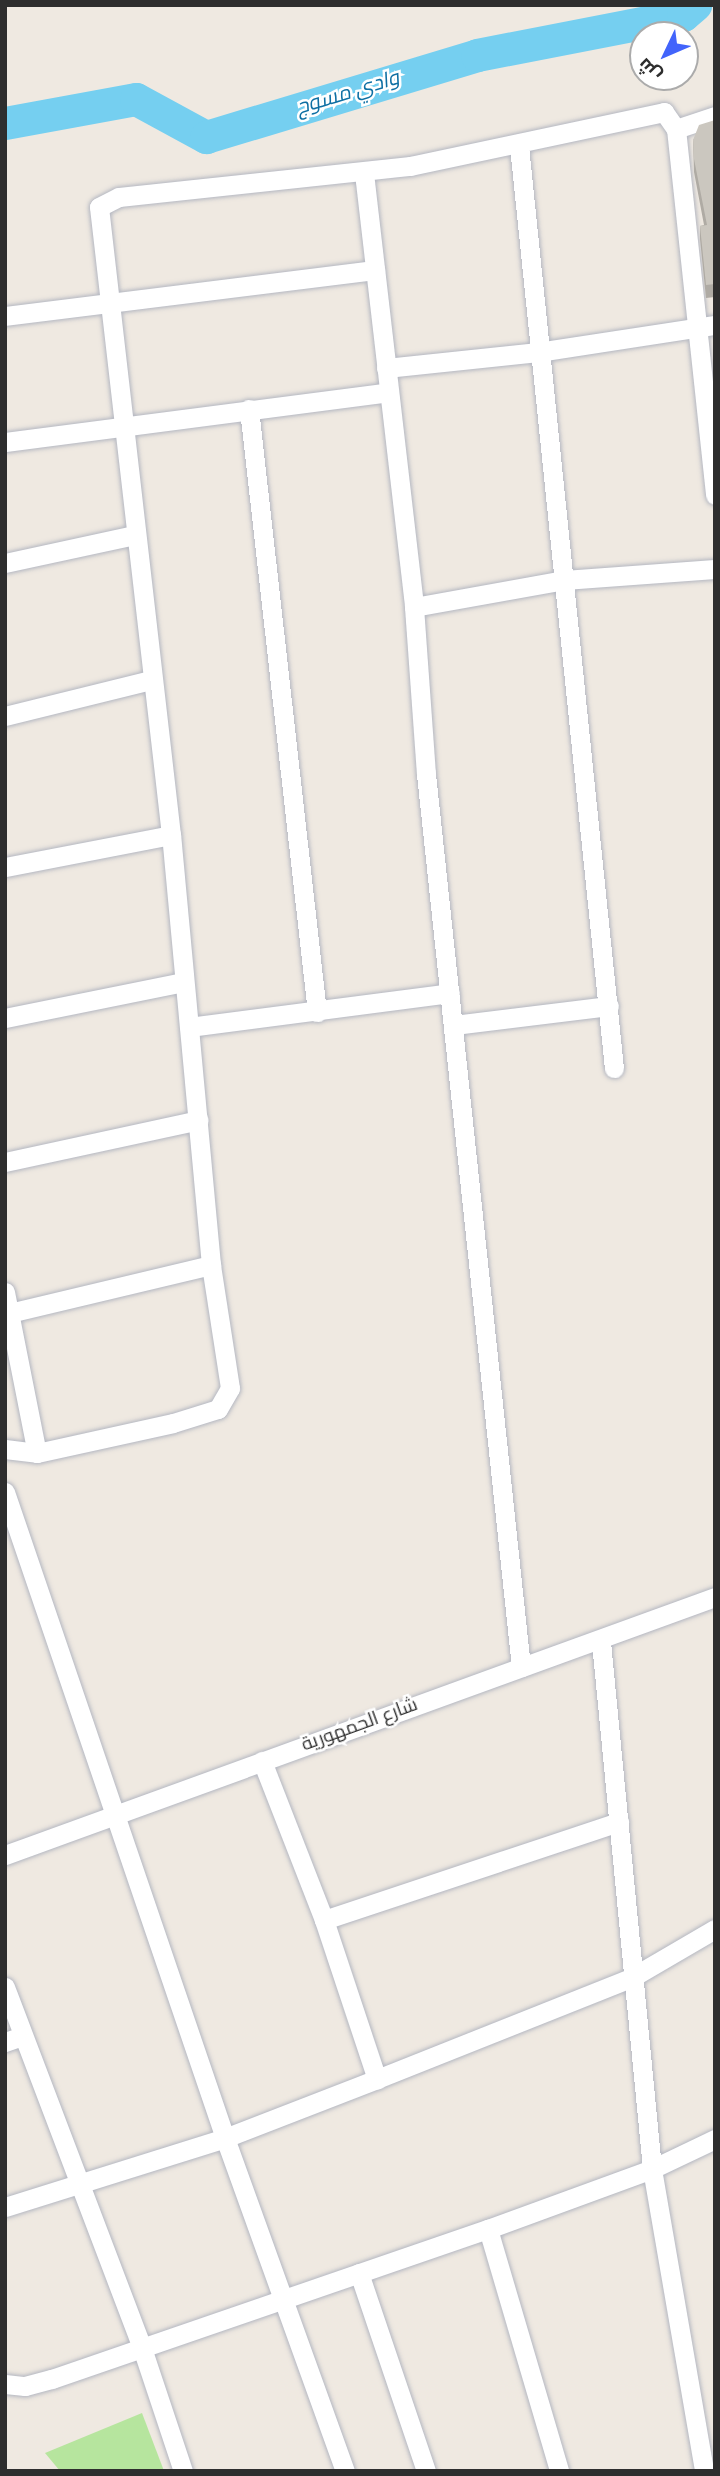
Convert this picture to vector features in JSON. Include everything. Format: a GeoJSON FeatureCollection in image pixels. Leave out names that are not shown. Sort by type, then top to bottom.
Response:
{"type":"FeatureCollection","features":[{"type":"Feature","properties":{"kind":"street"},"geometry":{"type":"LineString","coordinates":[[5,1449],[37,1453],[138,1432],[218,1409],[230,1388],[211,1265],[171,835],[150,680],[125,426],[97,215],[103,202],[223,184],[364,173],[519,146],[656,110],[672,117],[706,326],[715,495]]}},
{"type":"Feature","properties":{"kind":"street"},"geometry":{"type":"LineString","coordinates":[[676,129],[715,116]]}},
{"type":"Feature","properties":{"kind":"street"},"geometry":{"type":"LineString","coordinates":[[519,146],[538,352],[614,1068]]}},
{"type":"Feature","properties":{"kind":"street"},"geometry":{"type":"LineString","coordinates":[[364,173],[414,607],[450,993],[521,1667]]}},
{"type":"Feature","properties":{"kind":"street"},"geometry":{"type":"LineString","coordinates":[[5,316],[109,306],[375,270]]}},
{"type":"Feature","properties":{"kind":"street"},"geometry":{"type":"LineString","coordinates":[[386,368],[538,352],[706,326]]}},
{"type":"Feature","properties":{"kind":"street"},"geometry":{"type":"LineString","coordinates":[[5,442],[388,392]]}},
{"type":"Feature","properties":{"kind":"street"},"geometry":{"type":"LineString","coordinates":[[249,409],[317,1012]]}},
{"type":"Feature","properties":{"kind":"street"},"geometry":{"type":"LineString","coordinates":[[5,564],[135,536]]}},
{"type":"Feature","properties":{"kind":"street"},"geometry":{"type":"LineString","coordinates":[[414,607],[564,580],[715,569]]}},
{"type":"Feature","properties":{"kind":"street"},"geometry":{"type":"LineString","coordinates":[[5,716],[150,680]]}},
{"type":"Feature","properties":{"kind":"street"},"geometry":{"type":"LineString","coordinates":[[5,867],[171,835]]}},
{"type":"Feature","properties":{"kind":"street"},"geometry":{"type":"LineString","coordinates":[[5,1018],[183,982]]}},
{"type":"Feature","properties":{"kind":"street"},"geometry":{"type":"LineString","coordinates":[[189,1027],[450,993]]}},
{"type":"Feature","properties":{"kind":"street"},"geometry":{"type":"LineString","coordinates":[[454,1025],[609,1006]]}},
{"type":"Feature","properties":{"kind":"street"},"geometry":{"type":"LineString","coordinates":[[5,1162],[198,1120]]}},
{"type":"Feature","properties":{"kind":"street"},"geometry":{"type":"LineString","coordinates":[[7,1313],[211,1265]]}},
{"type":"Feature","properties":{"kind":"street"},"geometry":{"type":"LineString","coordinates":[[5,1292],[7,1313],[37,1453]]}},
{"type":"Feature","properties":{"kind":"street"},"geometry":{"type":"LineString","coordinates":[[5,1492],[225,2138],[345,2471]]}},
{"type":"Feature","properties":{"kind":"street","name":"شارع الجمهورية"},"geometry":{"type":"LineString","coordinates":[[5,1855],[521,1667],[601,1642],[715,1597]]}},
{"type":"Feature","properties":{"kind":"street"},"geometry":{"type":"LineString","coordinates":[[601,1642],[631,1978],[652,2169],[704,2471]]}},
{"type":"Feature","properties":{"kind":"street"},"geometry":{"type":"LineString","coordinates":[[262,1761],[324,1920],[377,2079]]}},
{"type":"Feature","properties":{"kind":"street"},"geometry":{"type":"LineString","coordinates":[[324,1920],[619,1822]]}},
{"type":"Feature","properties":{"kind":"street"},"geometry":{"type":"LineString","coordinates":[[5,2207],[225,2138],[377,2079],[631,1978],[715,1929]]}},
{"type":"Feature","properties":{"kind":"street"},"geometry":{"type":"LineString","coordinates":[[5,1987],[14,2039],[79,2184],[142,2347],[183,2471]]}},
{"type":"Feature","properties":{"kind":"street"},"geometry":{"type":"LineString","coordinates":[[5,2384],[25,2386],[488,2229],[652,2169],[715,2139]]}},
{"type":"Feature","properties":{"kind":"street"},"geometry":{"type":"LineString","coordinates":[[488,2229],[559,2471]]}},
{"type":"Feature","properties":{"kind":"street"},"geometry":{"type":"LineString","coordinates":[[359,2273],[426,2471]]}},
{"type":"Feature","properties":{"kind":"green space"},"geometry":{"type":"Polygon","coordinates":[[[142,2413],[164,2471],[60,2471],[45,2453],[142,2413]]]}},
{"type":"Feature","properties":{"kind":"building"},"geometry":{"type":"Polygon","coordinates":[[[715,120],[715,284],[706,285],[700,226],[707,225],[694,159],[693,140],[699,125],[715,120]]]}},
{"type":"Feature","properties":{"kind":"waterway","name":"وادي مسوج"},"geometry":{"type":"LineString","coordinates":[[5,123],[136,99],[206,137],[477,55],[683,15],[695,5]]}}]}
